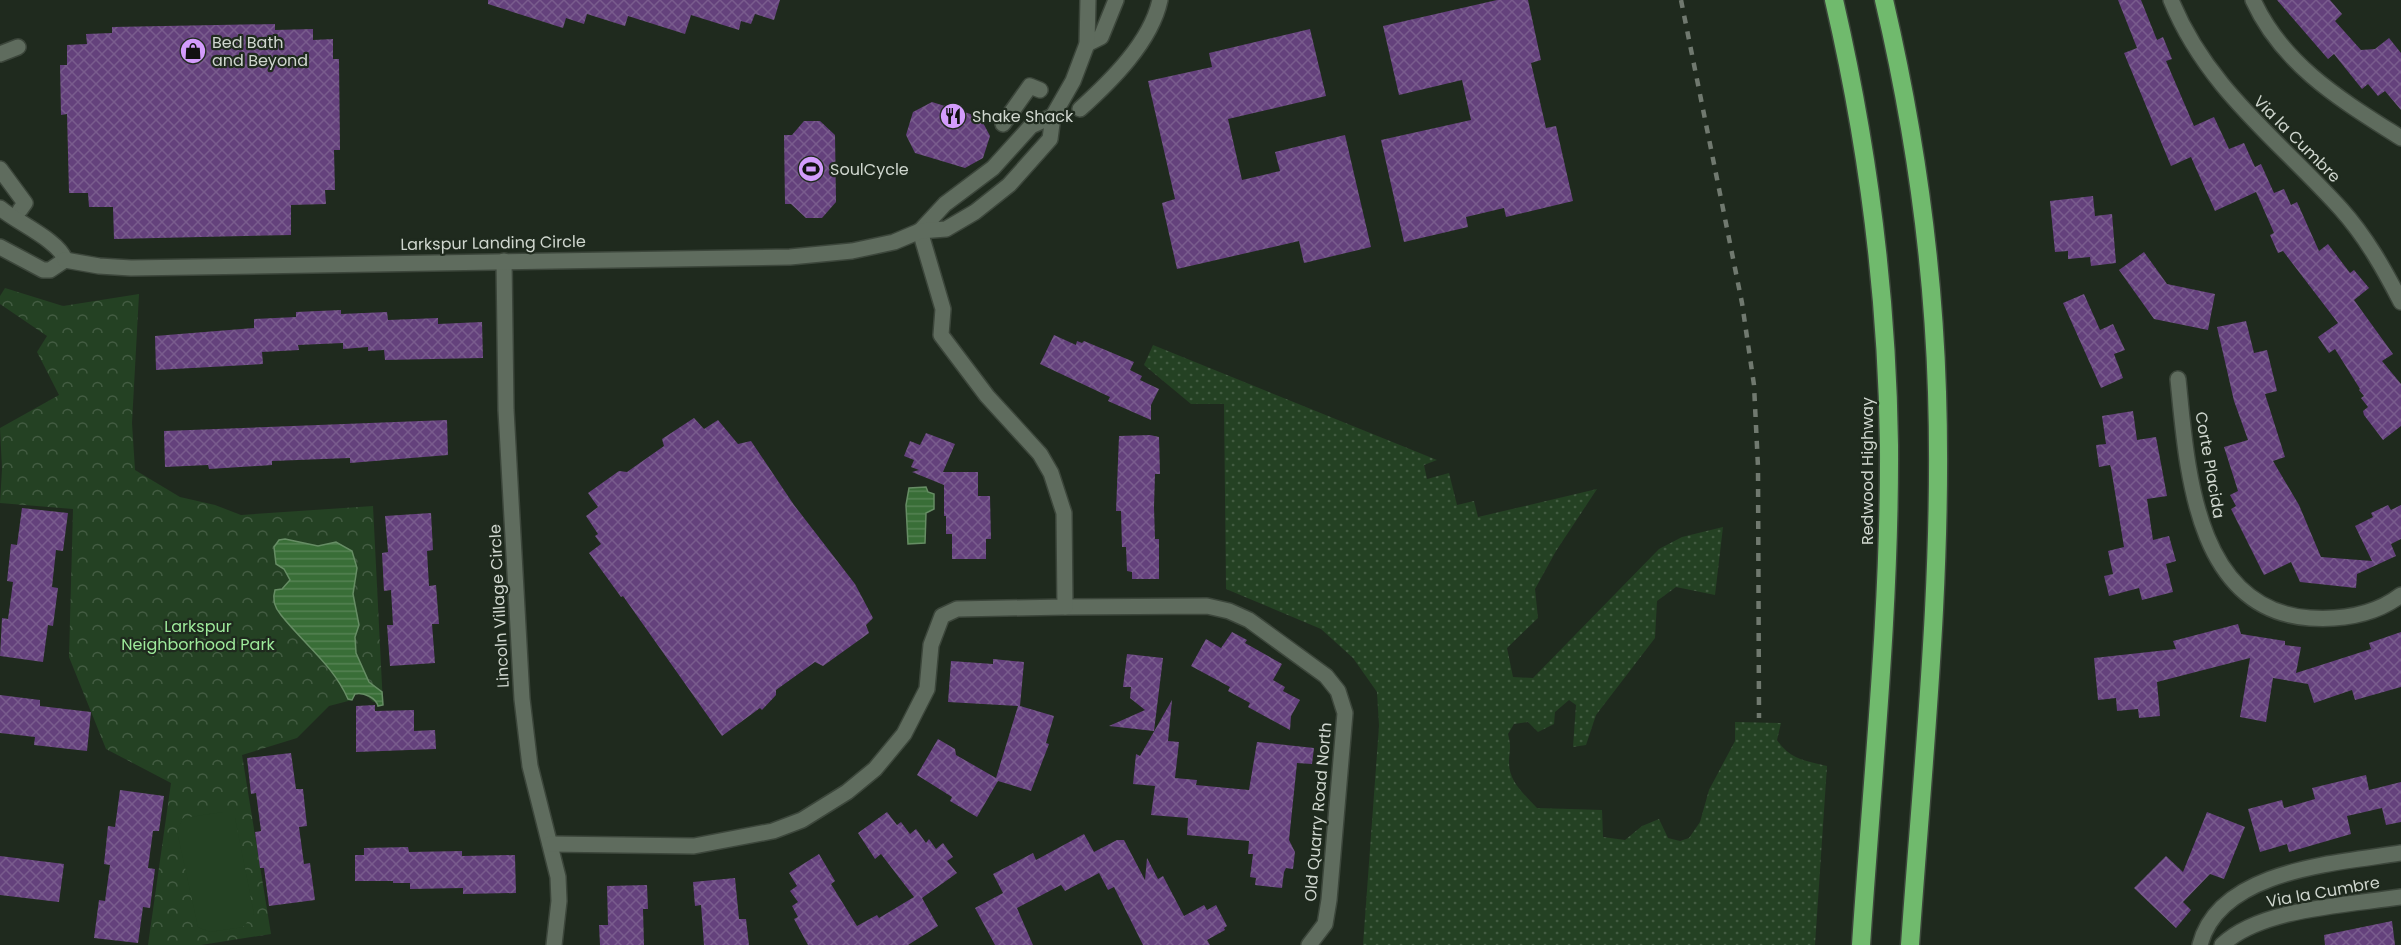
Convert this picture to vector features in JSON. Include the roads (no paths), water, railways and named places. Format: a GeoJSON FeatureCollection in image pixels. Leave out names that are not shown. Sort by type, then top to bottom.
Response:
{"type":"FeatureCollection","features":[{"type":"Feature","properties":{"kind":"highway","name":"Redwood Highway"},"geometry":{"type":"LineString","coordinates":[[1834,0],[1858,117],[1873,210],[1888,397],[1887,539],[1861,945]]}},
{"type":"Feature","properties":{"kind":"highway"},"geometry":{"type":"LineString","coordinates":[[1884,0],[1907,106],[1922,200],[1937,390],[1935,581],[1910,945]]}},
{"type":"Feature","properties":{"kind":"street","name":"Larkspur Landing Circle"},"geometry":{"type":"LineString","coordinates":[[0,247],[14,257],[43,270],[50,270],[65,260],[99,266],[130,268],[814,256],[878,246],[920,231],[946,229],[958,224],[1009,185],[1050,139],[1053,116],[1073,81],[1087,44],[1088,0]]}},
{"type":"Feature","properties":{"kind":"street","name":"Larkspur Landing Circle"},"geometry":{"type":"LineString","coordinates":[[1087,44],[1101,37],[1116,0]]}},
{"type":"Feature","properties":{"kind":"street"},"geometry":{"type":"LineString","coordinates":[[1080,109],[1116,76],[1140,43],[1160,0]]}},
{"type":"Feature","properties":{"kind":"street","name":"Via la Cumbre"},"geometry":{"type":"LineString","coordinates":[[2171,0],[2191,42],[2217,81],[2342,210],[2375,254],[2401,302]]}},
{"type":"Feature","properties":{"kind":"street"},"geometry":{"type":"LineString","coordinates":[[2253,0],[2272,33],[2303,70],[2339,99],[2401,138]]}},
{"type":"Feature","properties":{"kind":"street"},"geometry":{"type":"LineString","coordinates":[[0,54],[18,46]]}},
{"type":"Feature","properties":{"kind":"street"},"geometry":{"type":"LineString","coordinates":[[1003,124],[1030,86],[1040,90]]}},
{"type":"Feature","properties":{"kind":"street","name":"Larkspur Landing Circle"},"geometry":{"type":"LineString","coordinates":[[920,231],[945,204],[993,168],[1031,126],[1053,116]]}},
{"type":"Feature","properties":{"kind":"street"},"geometry":{"type":"LineString","coordinates":[[0,169],[25,203],[20,210]]}},
{"type":"Feature","properties":{"kind":"street"},"geometry":{"type":"LineString","coordinates":[[0,208],[15,221],[56,244],[65,260]]}},
{"type":"Feature","properties":{"kind":"street"},"geometry":{"type":"LineString","coordinates":[[920,231],[943,309],[941,335],[987,396],[1040,454],[1051,473],[1064,513],[1065,607]]}},
{"type":"Feature","properties":{"kind":"street","name":"Lincoln Village Circle"},"geometry":{"type":"LineString","coordinates":[[504,261],[506,410],[522,699],[530,766],[558,877],[559,901],[554,945]]}},
{"type":"Feature","properties":{"kind":"street","name":"Corte Placida"},"geometry":{"type":"LineString","coordinates":[[2178,379],[2199,514],[2211,550],[2231,579],[2244,591],[2274,609],[2306,618],[2325,619],[2361,615],[2401,595]]}},
{"type":"Feature","properties":{"kind":"street","name":"Old Quarry Road North"},"geometry":{"type":"LineString","coordinates":[[550,843],[694,846],[773,831],[802,820],[847,792],[875,770],[904,734],[927,689],[931,645],[942,616],[957,609],[1207,606],[1229,611],[1249,620],[1326,676],[1338,691],[1345,713],[1329,900],[1325,924],[1309,945]]}},
{"type":"Feature","properties":{"kind":"street","name":"Via la Cumbre"},"geometry":{"type":"LineString","coordinates":[[2200,945],[2206,930],[2219,911],[2258,884],[2300,870],[2401,853]]}},
{"type":"Feature","properties":{"kind":"street","name":"Via la Cumbre"},"geometry":{"type":"LineString","coordinates":[[2222,945],[2237,932],[2265,920],[2401,897]]}},
{"type":"Feature","properties":{"kind":"railway"},"geometry":{"type":"LineString","coordinates":[[1681,0],[1742,303],[1754,385],[1758,467],[1759,718]]}},
{"type":"Feature","properties":{"kind":"place","name":"Bed Bath and Beyond"},"geometry":{"type":"Point","coordinates":[193,51]}},
{"type":"Feature","properties":{"kind":"place","name":"Shake Shack"},"geometry":{"type":"Point","coordinates":[953,116]}},
{"type":"Feature","properties":{"kind":"place","name":"SoulCycle"},"geometry":{"type":"Point","coordinates":[811,169]}},
{"type":"Feature","properties":{"kind":"park label","name":"Larkspur Neighborhood Park"},"geometry":{"type":"Point","coordinates":[198,635]}}]}
